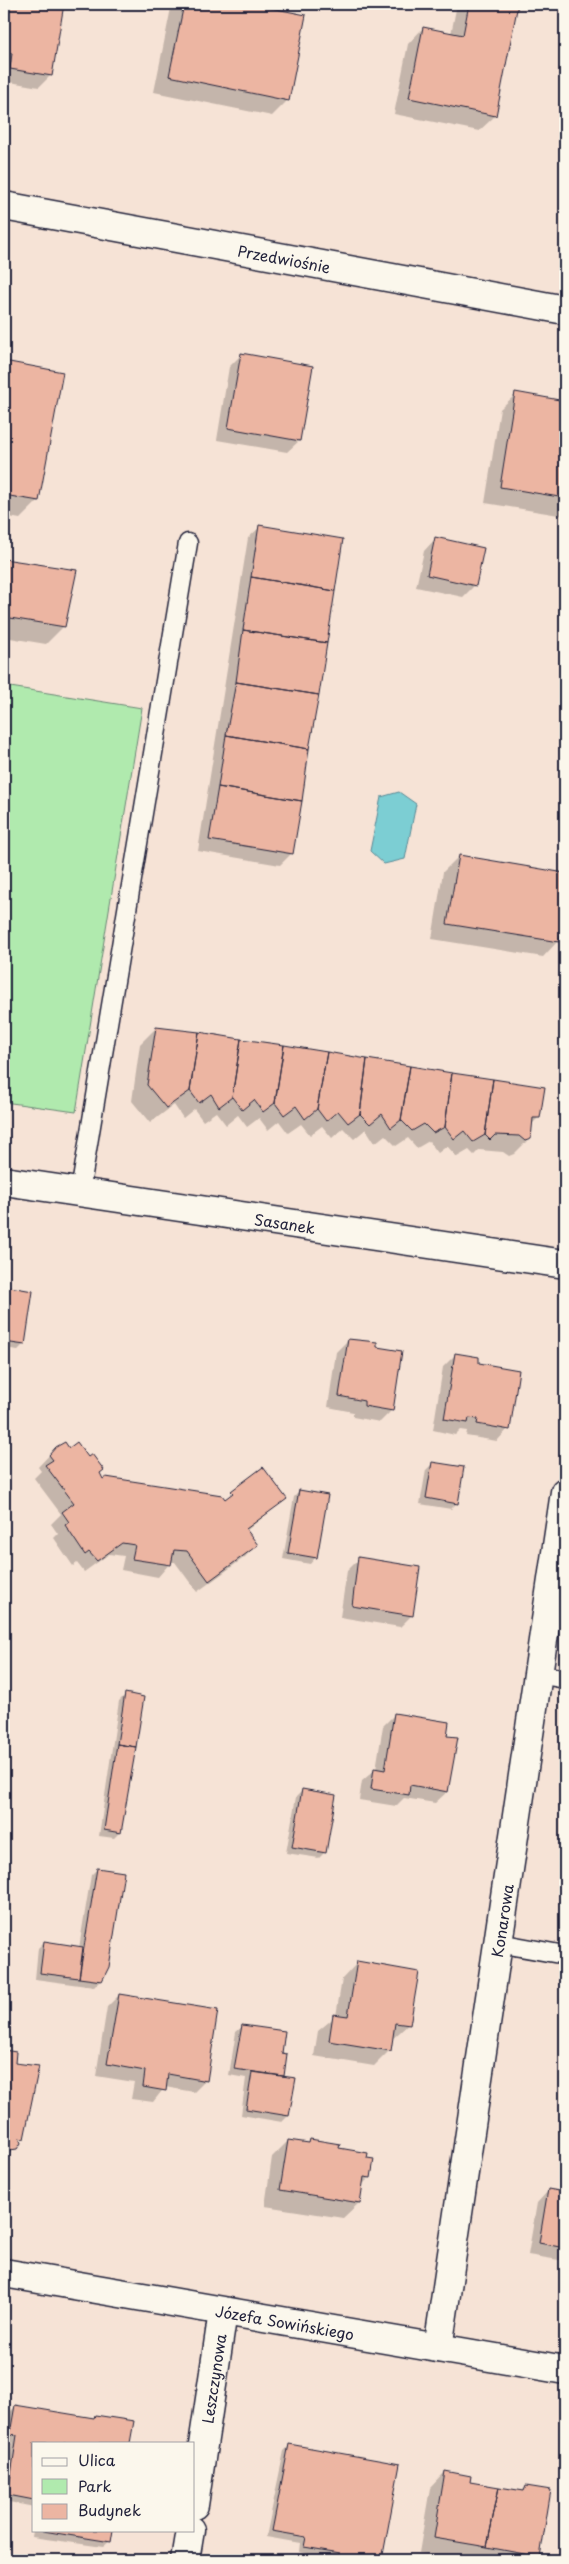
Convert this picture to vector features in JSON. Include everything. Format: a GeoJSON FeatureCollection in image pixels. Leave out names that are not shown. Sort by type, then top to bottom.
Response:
{"type":"FeatureCollection","features":[{"type":"Feature","properties":{"kind":"street","name":"Przedwiośnie"},"geometry":{"type":"LineString","coordinates":[[4,206],[565,310]]}},
{"type":"Feature","properties":{"kind":"street","name":"Sasanek"},"geometry":{"type":"LineString","coordinates":[[4,1181],[565,1264]]}},
{"type":"Feature","properties":{"kind":"street","name":"Konarowa"},"geometry":{"type":"LineString","coordinates":[[438,2348],[565,1492]]}},
{"type":"Feature","properties":{"kind":"street","name":"Józefa Sowińskiego"},"geometry":{"type":"LineString","coordinates":[[4,2273],[565,2370]]}},
{"type":"Feature","properties":{"kind":"street","name":"Leszczynowa"},"geometry":{"type":"LineString","coordinates":[[195,2498],[223,2312]]}},
{"type":"Feature","properties":{"kind":"street"},"geometry":{"type":"LineString","coordinates":[[185,2560],[190,2532]]}},
{"type":"Feature","properties":{"kind":"lane"},"geometry":{"type":"LineString","coordinates":[[80,1192],[188,543]]}},
{"type":"Feature","properties":{"kind":"lane"},"geometry":{"type":"LineString","coordinates":[[538,1674],[565,1679]]}},
{"type":"Feature","properties":{"kind":"lane"},"geometry":{"type":"LineString","coordinates":[[498,1943],[565,1955]]}},
{"type":"Feature","properties":{"kind":"green space"},"geometry":{"type":"Polygon","coordinates":[[[4,686],[142,708],[76,1112],[4,1102],[4,686]]]}},
{"type":"Feature","properties":{"kind":"water"},"geometry":{"type":"Polygon","coordinates":[[[399,792],[416,804],[405,859],[384,864],[370,851],[381,797],[399,792]]]}},
{"type":"Feature","properties":{"kind":"building"},"geometry":{"type":"Polygon","coordinates":[[[4,4],[64,4],[52,76],[10,69],[12,53],[4,52],[4,4]]]}},
{"type":"Feature","properties":{"kind":"building"},"geometry":{"type":"Polygon","coordinates":[[[184,4],[271,4],[271,8],[306,15],[289,101],[169,76],[184,4]]]}},
{"type":"Feature","properties":{"kind":"building"},"geometry":{"type":"Polygon","coordinates":[[[469,4],[518,4],[496,116],[409,98],[423,27],[463,35],[469,4]]]}},
{"type":"Feature","properties":{"kind":"building"},"geometry":{"type":"Polygon","coordinates":[[[241,353],[313,366],[300,441],[228,428],[241,353]]]}},
{"type":"Feature","properties":{"kind":"building"},"geometry":{"type":"Polygon","coordinates":[[[4,361],[63,372],[39,501],[4,495],[4,361]]]}},
{"type":"Feature","properties":{"kind":"building"},"geometry":{"type":"Polygon","coordinates":[[[515,392],[565,401],[565,498],[500,487],[515,392]]]}},
{"type":"Feature","properties":{"kind":"building"},"geometry":{"type":"Polygon","coordinates":[[[259,525],[343,539],[335,591],[251,577],[259,525]]]}},
{"type":"Feature","properties":{"kind":"building"},"geometry":{"type":"Polygon","coordinates":[[[435,537],[484,548],[476,586],[427,575],[435,537]]]}},
{"type":"Feature","properties":{"kind":"building"},"geometry":{"type":"Polygon","coordinates":[[[4,559],[77,570],[65,627],[4,617],[4,559]]]}},
{"type":"Feature","properties":{"kind":"building"},"geometry":{"type":"Polygon","coordinates":[[[251,577],[335,591],[327,643],[243,630],[251,577]]]}},
{"type":"Feature","properties":{"kind":"building"},"geometry":{"type":"Polygon","coordinates":[[[243,630],[327,643],[319,695],[236,682],[243,630]]]}},
{"type":"Feature","properties":{"kind":"building"},"geometry":{"type":"Polygon","coordinates":[[[236,682],[319,695],[309,749],[226,735],[236,682]]]}},
{"type":"Feature","properties":{"kind":"building"},"geometry":{"type":"Polygon","coordinates":[[[226,735],[309,749],[302,801],[218,787],[226,735]]]}},
{"type":"Feature","properties":{"kind":"building"},"geometry":{"type":"Polygon","coordinates":[[[218,787],[302,801],[293,854],[209,840],[218,787]]]}},
{"type":"Feature","properties":{"kind":"building"},"geometry":{"type":"Polygon","coordinates":[[[459,855],[565,873],[565,906],[559,942],[447,924],[459,855]]]}},
{"type":"Feature","properties":{"kind":"building"},"geometry":{"type":"Polygon","coordinates":[[[156,1027],[199,1032],[190,1091],[166,1108],[147,1085],[156,1027]]]}},
{"type":"Feature","properties":{"kind":"building"},"geometry":{"type":"Polygon","coordinates":[[[199,1032],[241,1039],[232,1097],[219,1107],[211,1094],[199,1103],[190,1091],[199,1032]]]}},
{"type":"Feature","properties":{"kind":"building"},"geometry":{"type":"Polygon","coordinates":[[[241,1039],[284,1045],[275,1103],[263,1112],[254,1100],[242,1110],[232,1097],[241,1039]]]}},
{"type":"Feature","properties":{"kind":"building"},"geometry":{"type":"Polygon","coordinates":[[[284,1045],[327,1052],[317,1109],[305,1119],[296,1106],[284,1115],[275,1103],[284,1045]]]}},
{"type":"Feature","properties":{"kind":"building"},"geometry":{"type":"Polygon","coordinates":[[[327,1052],[367,1059],[360,1114],[348,1123],[338,1111],[326,1121],[317,1109],[327,1052]]]}},
{"type":"Feature","properties":{"kind":"building"},"geometry":{"type":"Polygon","coordinates":[[[367,1059],[410,1066],[401,1120],[391,1128],[382,1114],[370,1124],[360,1114],[367,1059]]]}},
{"type":"Feature","properties":{"kind":"building"},"geometry":{"type":"Polygon","coordinates":[[[410,1066],[452,1073],[445,1127],[433,1133],[424,1124],[412,1131],[401,1120],[410,1066]]]}},
{"type":"Feature","properties":{"kind":"building"},"geometry":{"type":"Polygon","coordinates":[[[452,1073],[493,1079],[485,1135],[473,1142],[464,1131],[454,1139],[445,1127],[452,1073]]]}},
{"type":"Feature","properties":{"kind":"building"},"geometry":{"type":"Polygon","coordinates":[[[493,1079],[545,1087],[540,1118],[533,1118],[531,1139],[525,1141],[519,1136],[495,1135],[490,1140],[485,1135],[493,1079]]]}},
{"type":"Feature","properties":{"kind":"building"},"geometry":{"type":"Polygon","coordinates":[[[4,1286],[33,1291],[25,1345],[4,1342],[4,1286]]]}},
{"type":"Feature","properties":{"kind":"building"},"geometry":{"type":"Polygon","coordinates":[[[348,1339],[377,1342],[377,1347],[402,1351],[393,1411],[364,1406],[364,1401],[339,1396],[348,1339]]]}},
{"type":"Feature","properties":{"kind":"building"},"geometry":{"type":"Polygon","coordinates":[[[455,1353],[479,1357],[479,1363],[519,1370],[510,1430],[477,1424],[478,1419],[469,1418],[468,1423],[444,1419],[455,1353]]]}},
{"type":"Feature","properties":{"kind":"building"},"geometry":{"type":"Polygon","coordinates":[[[65,1442],[69,1448],[77,1442],[88,1457],[92,1454],[104,1470],[100,1473],[103,1479],[106,1477],[222,1495],[225,1499],[233,1493],[231,1491],[263,1467],[287,1499],[246,1529],[258,1545],[209,1581],[187,1551],[174,1550],[171,1565],[132,1559],[135,1545],[122,1543],[97,1561],[89,1552],[85,1555],[65,1525],[69,1522],[62,1512],[74,1503],[45,1465],[53,1460],[49,1455],[56,1447],[65,1442]]]}},
{"type":"Feature","properties":{"kind":"building"},"geometry":{"type":"Polygon","coordinates":[[[432,1462],[464,1467],[458,1504],[426,1498],[432,1462]]]}},
{"type":"Feature","properties":{"kind":"building"},"geometry":{"type":"Polygon","coordinates":[[[299,1490],[328,1495],[317,1558],[288,1553],[299,1490]]]}},
{"type":"Feature","properties":{"kind":"building"},"geometry":{"type":"Polygon","coordinates":[[[358,1557],[420,1567],[413,1616],[352,1606],[358,1557]]]}},
{"type":"Feature","properties":{"kind":"building"},"geometry":{"type":"Polygon","coordinates":[[[125,1693],[144,1697],[136,1747],[117,1744],[125,1693]]]}},
{"type":"Feature","properties":{"kind":"building"},"geometry":{"type":"Polygon","coordinates":[[[394,1713],[449,1722],[447,1736],[458,1737],[448,1792],[410,1785],[409,1795],[371,1789],[374,1768],[385,1770],[394,1713]]]}},
{"type":"Feature","properties":{"kind":"building"},"geometry":{"type":"Polygon","coordinates":[[[117,1744],[136,1747],[121,1833],[104,1830],[117,1744]]]}},
{"type":"Feature","properties":{"kind":"building"},"geometry":{"type":"Polygon","coordinates":[[[302,1789],[336,1795],[326,1853],[292,1847],[302,1789]]]}},
{"type":"Feature","properties":{"kind":"building"},"geometry":{"type":"Polygon","coordinates":[[[97,1868],[124,1872],[109,1967],[102,1981],[79,1978],[97,1868]]]}},
{"type":"Feature","properties":{"kind":"building"},"geometry":{"type":"Polygon","coordinates":[[[44,1941],[83,1947],[79,1978],[40,1973],[44,1941]]]}},
{"type":"Feature","properties":{"kind":"building"},"geometry":{"type":"Polygon","coordinates":[[[357,1961],[419,1972],[410,2025],[395,2023],[391,2051],[329,2041],[333,2014],[348,2016],[357,1961]]]}},
{"type":"Feature","properties":{"kind":"building"},"geometry":{"type":"Polygon","coordinates":[[[119,1994],[218,2010],[207,2081],[168,2074],[166,2091],[143,2087],[145,2071],[107,2064],[119,1994]]]}},
{"type":"Feature","properties":{"kind":"building"},"geometry":{"type":"Polygon","coordinates":[[[242,2025],[285,2031],[282,2053],[287,2054],[284,2076],[234,2069],[242,2025]]]}},
{"type":"Feature","properties":{"kind":"building"},"geometry":{"type":"Polygon","coordinates":[[[4,2050],[16,2052],[15,2063],[39,2066],[24,2139],[19,2138],[21,2143],[17,2149],[10,2150],[4,2149],[4,2050]]]}},
{"type":"Feature","properties":{"kind":"building"},"geometry":{"type":"Polygon","coordinates":[[[252,2072],[296,2078],[289,2116],[246,2109],[252,2072]]]}},
{"type":"Feature","properties":{"kind":"building"},"geometry":{"type":"Polygon","coordinates":[[[310,2139],[340,2144],[339,2148],[368,2153],[367,2158],[374,2159],[371,2178],[364,2177],[360,2203],[280,2190],[288,2140],[309,2143],[310,2139]]]}},
{"type":"Feature","properties":{"kind":"building"},"geometry":{"type":"Polygon","coordinates":[[[548,2189],[565,2192],[565,2248],[539,2243],[548,2189]]]}},
{"type":"Feature","properties":{"kind":"building"},"geometry":{"type":"Polygon","coordinates":[[[15,2405],[94,2418],[95,2415],[134,2421],[130,2442],[32,2442],[32,2500],[8,2495],[17,2435],[10,2434],[15,2405]]]}},
{"type":"Feature","properties":{"kind":"building"},"geometry":{"type":"Polygon","coordinates":[[[289,2444],[400,2464],[382,2560],[339,2560],[340,2553],[304,2547],[306,2537],[272,2531],[289,2444]]]}},
{"type":"Feature","properties":{"kind":"building"},"geometry":{"type":"Polygon","coordinates":[[[445,2471],[471,2476],[470,2482],[499,2487],[487,2547],[434,2538],[445,2471]]]}},
{"type":"Feature","properties":{"kind":"building"},"geometry":{"type":"Polygon","coordinates":[[[526,2486],[551,2490],[540,2557],[487,2547],[499,2487],[524,2491],[526,2486]]]}},
{"type":"Feature","properties":{"kind":"building"},"geometry":{"type":"Polygon","coordinates":[[[49,2532],[113,2532],[111,2542],[49,2532]]]}}]}
